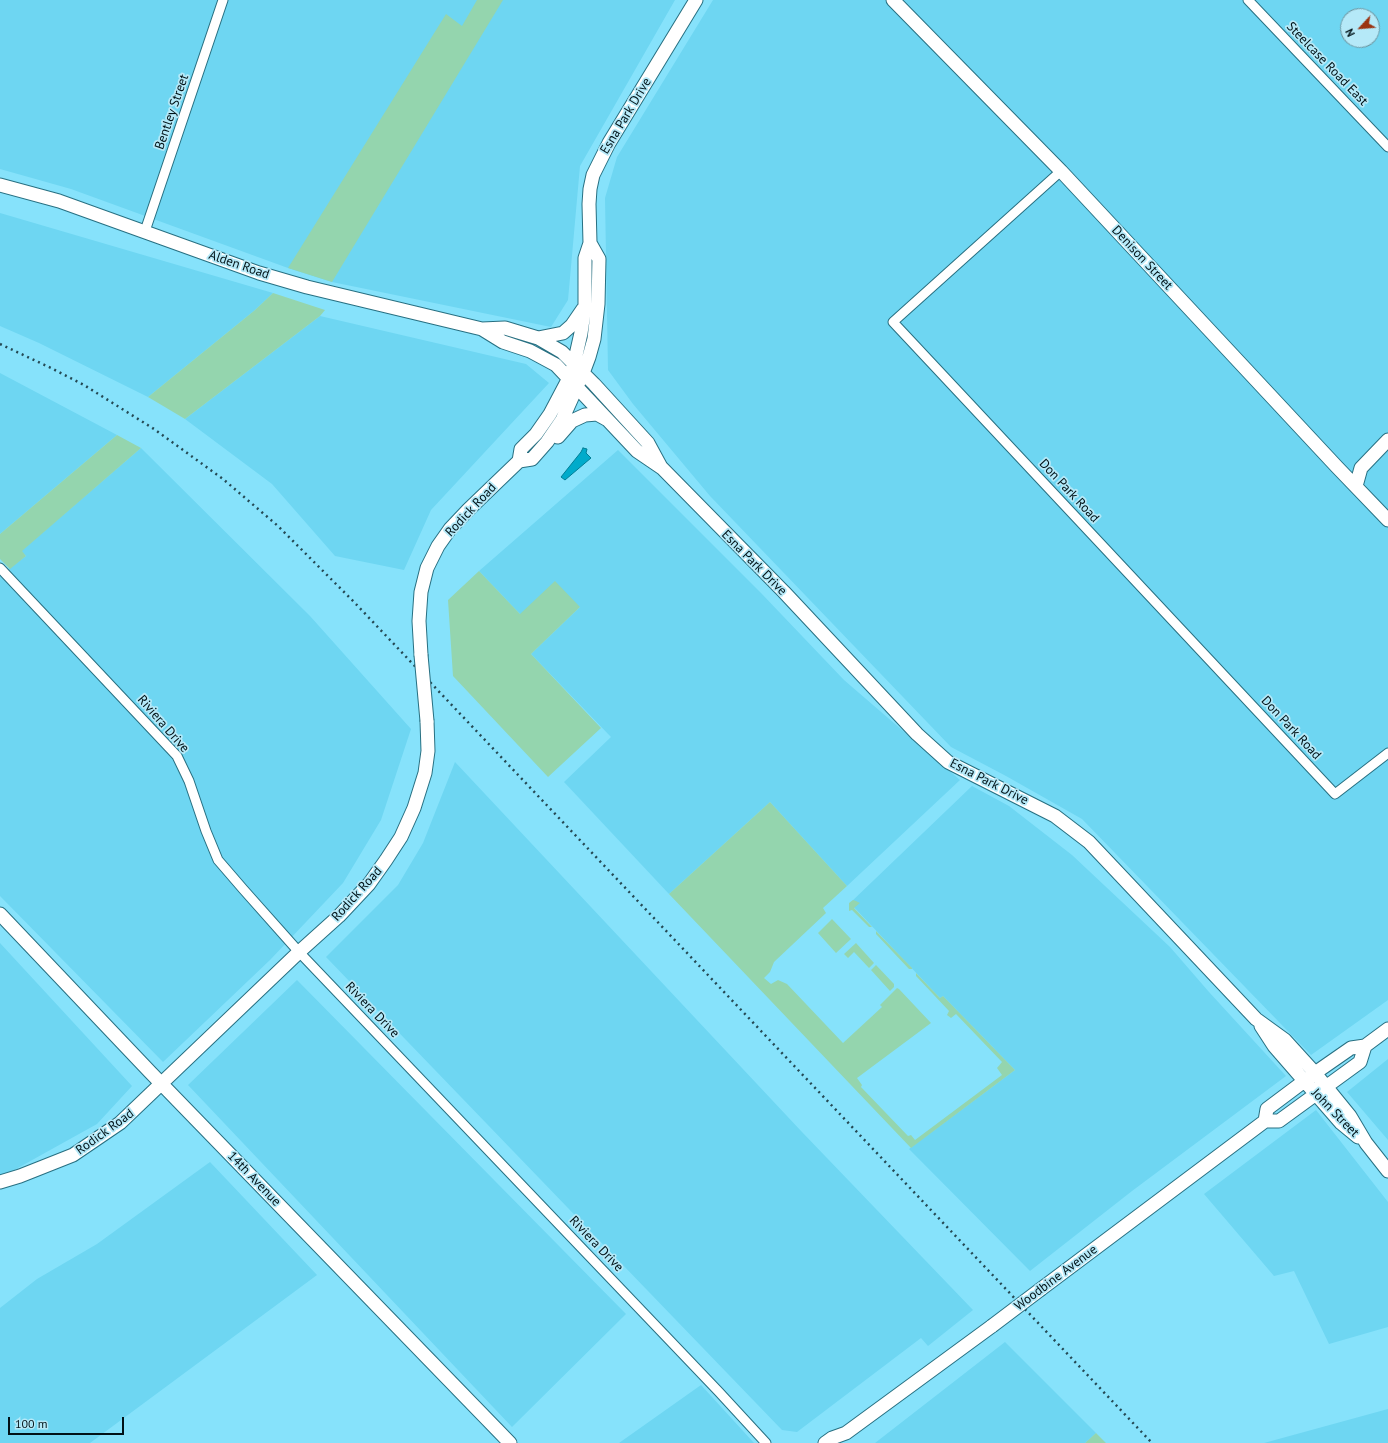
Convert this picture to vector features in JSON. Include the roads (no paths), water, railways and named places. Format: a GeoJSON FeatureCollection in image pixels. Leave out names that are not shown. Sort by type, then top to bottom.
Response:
{"type":"FeatureCollection","features":[{"type":"Feature","properties":{"kind":"main road","name":"Esna Park Drive"},"geometry":{"type":"LineString","coordinates":[[696,0],[609,143],[598,164],[590,189],[590,243],[585,258],[585,306],[581,333],[579,368],[573,382],[637,451],[662,468],[784,592],[917,734],[948,762],[1055,816],[1089,842],[1256,1019],[1274,1046],[1305,1081]]}},
{"type":"Feature","properties":{"kind":"main road","name":"Denison Street"},"geometry":{"type":"LineString","coordinates":[[893,0],[1061,171],[1388,520]]}},
{"type":"Feature","properties":{"kind":"main road","name":"Alden Road"},"geometry":{"type":"LineString","coordinates":[[0,185],[59,202],[145,231],[259,273],[307,287],[482,329],[505,328],[538,338],[562,352],[579,368]]}},
{"type":"Feature","properties":{"kind":"main road","name":"Esna Park Drive"},"geometry":{"type":"LineString","coordinates":[[579,368],[590,357],[594,339],[598,304],[599,259],[590,243]]}},
{"type":"Feature","properties":{"kind":"main road"},"geometry":{"type":"LineString","coordinates":[[538,338],[563,333],[572,325],[585,306]]}},
{"type":"Feature","properties":{"kind":"main road","name":"Alden Road"},"geometry":{"type":"LineString","coordinates":[[482,329],[503,342],[530,351],[556,365],[573,382]]}},
{"type":"Feature","properties":{"kind":"main road","name":"Esna Park Drive"},"geometry":{"type":"LineString","coordinates":[[579,368],[648,443],[662,468]]}},
{"type":"Feature","properties":{"kind":"main road","name":"Rodick Road"},"geometry":{"type":"LineString","coordinates":[[0,1182],[20,1176],[73,1155],[120,1124],[299,952],[339,916],[369,884],[401,836],[414,808],[425,773],[428,751],[427,721],[421,655],[419,608],[427,568],[438,546],[450,529],[525,460],[521,449],[536,434],[573,382]]}},
{"type":"Feature","properties":{"kind":"main road"},"geometry":{"type":"LineString","coordinates":[[525,460],[553,443],[572,421],[585,415],[597,414],[611,423]]}},
{"type":"Feature","properties":{"kind":"main road"},"geometry":{"type":"LineString","coordinates":[[1356,486],[1361,468],[1388,440]]}},
{"type":"Feature","properties":{"kind":"main road","name":"14th Avenue"},"geometry":{"type":"LineString","coordinates":[[0,914],[162,1084],[510,1443]]}},
{"type":"Feature","properties":{"kind":"main road","name":"Esna Park Drive"},"geometry":{"type":"LineString","coordinates":[[1256,1019],[1285,1040],[1315,1073]]}},
{"type":"Feature","properties":{"kind":"main road","name":"Woodbine Avenue"},"geometry":{"type":"LineString","coordinates":[[1265,1122],[1268,1109],[1315,1073],[1351,1048],[1364,1046],[1388,1029]]}},
{"type":"Feature","properties":{"kind":"main road","name":"Woodbine Avenue"},"geometry":{"type":"LineString","coordinates":[[825,1443],[832,1438],[845,1438],[1041,1289],[1265,1122],[1279,1121],[1360,1062],[1364,1046]]}},
{"type":"Feature","properties":{"kind":"main road","name":"John Street"},"geometry":{"type":"LineString","coordinates":[[1315,1073],[1350,1116],[1366,1144],[1388,1171]]}},
{"type":"Feature","properties":{"kind":"main road","name":"John Street"},"geometry":{"type":"LineString","coordinates":[[1305,1081],[1341,1124],[1366,1144]]}},
{"type":"Feature","properties":{"kind":"street","name":"Bentley Street"},"geometry":{"type":"LineString","coordinates":[[145,231],[223,0]]}},
{"type":"Feature","properties":{"kind":"street","name":"Steelcase Road East"},"geometry":{"type":"LineString","coordinates":[[1248,0],[1388,147]]}},
{"type":"Feature","properties":{"kind":"street","name":"Don Park Road"},"geometry":{"type":"LineString","coordinates":[[1061,171],[893,322],[1334,794],[1388,752]]}},
{"type":"Feature","properties":{"kind":"street","name":"Riviera Drive"},"geometry":{"type":"LineString","coordinates":[[0,568],[177,756],[189,781],[206,831],[218,860],[299,952],[766,1443]]}},
{"type":"Feature","properties":{"kind":"railway"},"geometry":{"type":"LineString","coordinates":[[0,344],[84,385],[154,429],[223,479],[278,526],[354,602],[1152,1443]]}}]}
